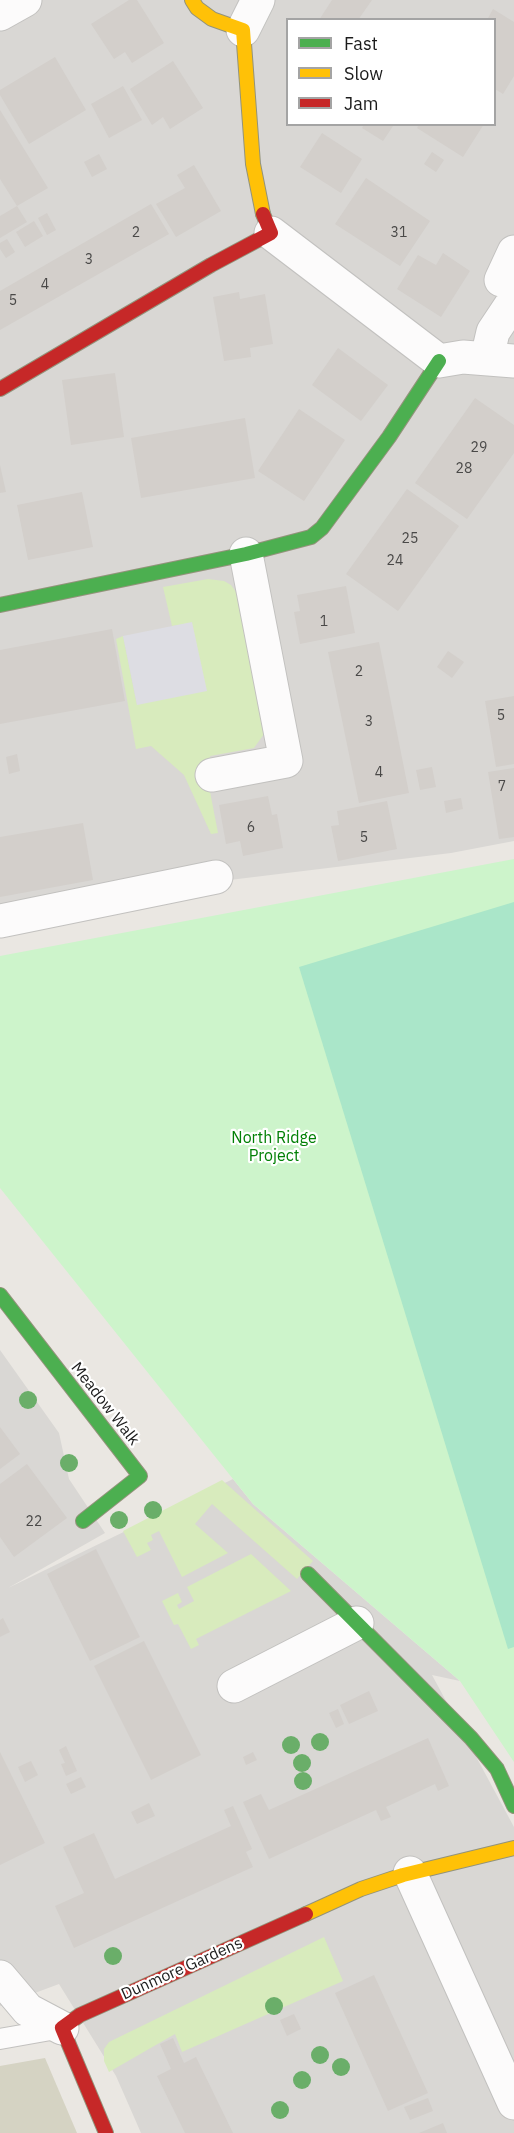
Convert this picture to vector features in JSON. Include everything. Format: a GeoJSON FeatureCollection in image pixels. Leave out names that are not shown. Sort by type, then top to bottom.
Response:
{"type":"FeatureCollection","features":[{"type":"Feature","properties":{"kind":"street"},"geometry":{"type":"LineString","coordinates":[[0,14],[25,0]]}},
{"type":"Feature","properties":{"kind":"street"},"geometry":{"type":"LineString","coordinates":[[192,0],[197,8],[212,19],[243,30]]}},
{"type":"Feature","properties":{"kind":"street"},"geometry":{"type":"LineString","coordinates":[[258,0],[243,30],[253,164],[264,218],[271,233],[439,361]]}},
{"type":"Feature","properties":{"kind":"street"},"geometry":{"type":"LineString","coordinates":[[0,389],[211,265],[271,233]]}},
{"type":"Feature","properties":{"kind":"street"},"geometry":{"type":"LineString","coordinates":[[0,604],[246,554],[311,537],[322,528],[388,437],[439,361],[463,357],[501,359],[493,332],[509,278]]}},
{"type":"Feature","properties":{"kind":"street"},"geometry":{"type":"LineString","coordinates":[[212,776],[286,761],[246,554]]}},
{"type":"Feature","properties":{"kind":"street"},"geometry":{"type":"LineString","coordinates":[[0,921],[216,877]]}},
{"type":"Feature","properties":{"kind":"street","name":"Meadow Walk"},"geometry":{"type":"LineString","coordinates":[[0,1295],[140,1476],[82,1521]]}},
{"type":"Feature","properties":{"kind":"street"},"geometry":{"type":"LineString","coordinates":[[308,1574],[471,1738],[496,1769],[514,1806]]}},
{"type":"Feature","properties":{"kind":"street"},"geometry":{"type":"LineString","coordinates":[[234,1686],[357,1623]]}},
{"type":"Feature","properties":{"kind":"street","name":"Dunmore Gardens"},"geometry":{"type":"LineString","coordinates":[[62,2028],[80,2015],[361,1889],[410,1873],[514,1848]]}},
{"type":"Feature","properties":{"kind":"street"},"geometry":{"type":"LineString","coordinates":[[410,1873],[514,2103]]}},
{"type":"Feature","properties":{"kind":"street"},"geometry":{"type":"LineString","coordinates":[[0,1977],[28,2010],[62,2028],[106,2133]]}},
{"type":"Feature","properties":{"kind":"lane"},"geometry":{"type":"LineString","coordinates":[[0,2039],[62,2028]]}},
{"type":"Feature","properties":{"kind":"shaded area"},"geometry":{"type":"Polygon","coordinates":[[[0,0],[514,0],[514,841],[451,853],[0,908],[0,0]]]}},
{"type":"Feature","properties":{"kind":"shaded area"},"geometry":{"type":"Polygon","coordinates":[[[192,622],[207,691],[137,705],[123,636],[192,622]]]}},
{"type":"Feature","properties":{"kind":"shaded area"},"geometry":{"type":"Polygon","coordinates":[[[0,1350],[59,1433],[69,1479],[105,1533],[8,1588],[233,1479],[253,1504],[460,1681],[432,1675],[514,1827],[514,2133],[141,2133],[116,2076],[59,1984],[0,2006],[0,1350]]]}},
{"type":"Feature","properties":{"kind":"shaded area"},"geometry":{"type":"Polygon","coordinates":[[[45,2058],[77,2133],[0,2133],[0,2066],[45,2058]]]}},
{"type":"Feature","properties":{"kind":"green space"},"geometry":{"type":"Polygon","coordinates":[[[208,579],[224,581],[236,592],[256,681],[264,734],[254,748],[210,756],[214,774],[207,776],[218,833],[211,834],[184,775],[151,746],[136,749],[116,639],[123,636],[137,705],[192,623],[172,626],[163,587],[208,579]]]}},
{"type":"Feature","properties":{"kind":"green space","name":"North Ridge Project"},"geometry":{"type":"Polygon","coordinates":[[[514,859],[514,1762],[460,1681],[253,1504],[0,1188],[0,956],[514,859]]]}},
{"type":"Feature","properties":{"kind":"green space"},"geometry":{"type":"Polygon","coordinates":[[[514,902],[514,1647],[508,1649],[299,967],[514,902]]]}},
{"type":"Feature","properties":{"kind":"green space"},"geometry":{"type":"Polygon","coordinates":[[[222,1480],[313,1561],[297,1579],[212,1504],[195,1524],[228,1553],[182,1577],[159,1531],[151,1535],[153,1540],[147,1543],[151,1550],[137,1557],[123,1531],[222,1480]]]}},
{"type":"Feature","properties":{"kind":"green space"},"geometry":{"type":"Polygon","coordinates":[[[251,1554],[291,1591],[196,1639],[199,1645],[191,1649],[178,1624],[174,1625],[162,1601],[178,1593],[182,1602],[177,1605],[179,1609],[194,1601],[187,1587],[251,1554]]]}},
{"type":"Feature","properties":{"kind":"green space"},"geometry":{"type":"Polygon","coordinates":[[[324,1937],[343,1981],[182,2052],[175,2034],[109,2072],[104,2061],[104,2049],[109,2042],[324,1937]]]}},
{"type":"Feature","properties":{"kind":"building"},"geometry":{"type":"Polygon","coordinates":[[[129,0],[137,0],[164,43],[132,63],[125,52],[114,59],[91,24],[129,0]]]}},
{"type":"Feature","properties":{"kind":"building"},"geometry":{"type":"Polygon","coordinates":[[[332,0],[372,0],[359,18],[320,18],[332,0]]]}},
{"type":"Feature","properties":{"kind":"building"},"geometry":{"type":"Polygon","coordinates":[[[493,9],[514,22],[514,76],[503,94],[496,90],[496,18],[488,18],[493,9]]]}},
{"type":"Feature","properties":{"kind":"building"},"geometry":{"type":"Polygon","coordinates":[[[55,57],[86,110],[29,144],[0,95],[0,90],[55,57]]]}},
{"type":"Feature","properties":{"kind":"building"},"geometry":{"type":"Polygon","coordinates":[[[173,61],[203,108],[170,129],[163,117],[152,125],[130,89],[173,61]]]}},
{"type":"Feature","properties":{"kind":"building"},"geometry":{"type":"Polygon","coordinates":[[[123,86],[142,120],[109,138],[91,104],[123,86]]]}},
{"type":"Feature","properties":{"kind":"building"},"geometry":{"type":"Polygon","coordinates":[[[0,110],[48,188],[17,206],[0,179],[0,110]]]}},
{"type":"Feature","properties":{"kind":"building"},"geometry":{"type":"Polygon","coordinates":[[[363,126],[393,126],[383,141],[362,128],[363,126]]]}},
{"type":"Feature","properties":{"kind":"building"},"geometry":{"type":"Polygon","coordinates":[[[418,126],[483,126],[463,157],[417,128],[418,126]]]}},
{"type":"Feature","properties":{"kind":"building"},"geometry":{"type":"Polygon","coordinates":[[[322,133],[362,159],[341,193],[300,167],[322,133]]]}},
{"type":"Feature","properties":{"kind":"building"},"geometry":{"type":"Polygon","coordinates":[[[432,152],[444,160],[436,172],[424,164],[432,152]]]}},
{"type":"Feature","properties":{"kind":"building"},"geometry":{"type":"Polygon","coordinates":[[[99,154],[107,169],[92,177],[84,162],[99,154]]]}},
{"type":"Feature","properties":{"kind":"building"},"geometry":{"type":"Polygon","coordinates":[[[194,165],[221,211],[176,237],[156,204],[185,188],[177,175],[194,165]]]}},
{"type":"Feature","properties":{"kind":"building"},"geometry":{"type":"Polygon","coordinates":[[[366,178],[430,221],[400,266],[335,224],[366,178]]]}},
{"type":"Feature","properties":{"kind":"building"},"geometry":{"type":"Polygon","coordinates":[[[151,204],[169,234],[0,330],[0,291],[151,204]]]}},
{"type":"Feature","properties":{"kind":"building"},"geometry":{"type":"Polygon","coordinates":[[[17,206],[27,222],[0,238],[0,216],[17,206]]]}},
{"type":"Feature","properties":{"kind":"building"},"geometry":{"type":"Polygon","coordinates":[[[47,213],[56,230],[47,235],[38,218],[47,213]]]}},
{"type":"Feature","properties":{"kind":"building"},"geometry":{"type":"Polygon","coordinates":[[[34,221],[43,236],[25,247],[16,232],[34,221]]]}},
{"type":"Feature","properties":{"kind":"building"},"geometry":{"type":"Polygon","coordinates":[[[7,239],[15,252],[6,258],[0,249],[0,243],[7,239]]]}},
{"type":"Feature","properties":{"kind":"building"},"geometry":{"type":"Polygon","coordinates":[[[443,253],[470,271],[441,317],[397,289],[418,255],[436,265],[443,253]]]}},
{"type":"Feature","properties":{"kind":"building"},"geometry":{"type":"Polygon","coordinates":[[[239,292],[240,299],[265,294],[273,344],[250,348],[251,357],[224,361],[213,297],[239,292]]]}},
{"type":"Feature","properties":{"kind":"building"},"geometry":{"type":"Polygon","coordinates":[[[338,348],[388,385],[361,421],[312,385],[338,348]]]}},
{"type":"Feature","properties":{"kind":"building"},"geometry":{"type":"Polygon","coordinates":[[[115,373],[124,437],[71,445],[62,380],[115,373]]]}},
{"type":"Feature","properties":{"kind":"building"},"geometry":{"type":"Polygon","coordinates":[[[475,398],[514,425],[514,453],[467,519],[415,483],[475,398]]]}},
{"type":"Feature","properties":{"kind":"building"},"geometry":{"type":"Polygon","coordinates":[[[299,409],[345,440],[304,501],[258,471],[299,409]]]}},
{"type":"Feature","properties":{"kind":"building"},"geometry":{"type":"Polygon","coordinates":[[[245,418],[255,478],[141,498],[131,438],[245,418]]]}},
{"type":"Feature","properties":{"kind":"building"},"geometry":{"type":"Polygon","coordinates":[[[0,465],[6,492],[0,493],[0,465]]]}},
{"type":"Feature","properties":{"kind":"building"},"geometry":{"type":"Polygon","coordinates":[[[407,489],[459,526],[398,611],[346,574],[407,489]]]}},
{"type":"Feature","properties":{"kind":"building"},"geometry":{"type":"Polygon","coordinates":[[[82,492],[93,547],[28,560],[17,505],[82,492]]]}},
{"type":"Feature","properties":{"kind":"building"},"geometry":{"type":"Polygon","coordinates":[[[346,586],[355,633],[300,644],[294,612],[300,611],[297,595],[346,586]]]}},
{"type":"Feature","properties":{"kind":"building"},"geometry":{"type":"Polygon","coordinates":[[[112,629],[125,701],[0,724],[0,650],[112,629]]]}},
{"type":"Feature","properties":{"kind":"building"},"geometry":{"type":"Polygon","coordinates":[[[379,642],[409,793],[359,803],[328,652],[379,642]]]}},
{"type":"Feature","properties":{"kind":"building"},"geometry":{"type":"Polygon","coordinates":[[[448,651],[464,662],[452,678],[437,667],[448,651]]]}},
{"type":"Feature","properties":{"kind":"building"},"geometry":{"type":"Polygon","coordinates":[[[514,696],[514,764],[496,767],[485,701],[514,696]]]}},
{"type":"Feature","properties":{"kind":"building"},"geometry":{"type":"Polygon","coordinates":[[[17,754],[20,771],[9,774],[6,757],[17,754]]]}},
{"type":"Feature","properties":{"kind":"building"},"geometry":{"type":"Polygon","coordinates":[[[432,767],[436,787],[420,790],[416,770],[432,767]]]}},
{"type":"Feature","properties":{"kind":"building"},"geometry":{"type":"Polygon","coordinates":[[[514,768],[514,837],[499,839],[488,772],[514,768]]]}},
{"type":"Feature","properties":{"kind":"building"},"geometry":{"type":"Polygon","coordinates":[[[268,796],[272,815],[277,814],[283,848],[243,856],[240,841],[226,844],[219,805],[268,796]]]}},
{"type":"Feature","properties":{"kind":"building"},"geometry":{"type":"Polygon","coordinates":[[[461,798],[463,809],[446,813],[444,801],[461,798]]]}},
{"type":"Feature","properties":{"kind":"building"},"geometry":{"type":"Polygon","coordinates":[[[387,801],[397,849],[338,861],[331,826],[339,825],[337,811],[387,801]]]}},
{"type":"Feature","properties":{"kind":"building"},"geometry":{"type":"Polygon","coordinates":[[[83,823],[93,880],[0,897],[0,837],[83,823]]]}},
{"type":"Feature","properties":{"kind":"building"},"geometry":{"type":"Polygon","coordinates":[[[0,1427],[20,1454],[0,1469],[0,1427]]]}},
{"type":"Feature","properties":{"kind":"building"},"geometry":{"type":"Polygon","coordinates":[[[27,1464],[67,1518],[14,1557],[0,1537],[0,1484],[27,1464]]]}},
{"type":"Feature","properties":{"kind":"building"},"geometry":{"type":"Polygon","coordinates":[[[96,1549],[140,1637],[90,1661],[47,1574],[96,1549]]]}},
{"type":"Feature","properties":{"kind":"building"},"geometry":{"type":"Polygon","coordinates":[[[3,1618],[10,1632],[0,1637],[0,1620],[3,1618]]]}},
{"type":"Feature","properties":{"kind":"building"},"geometry":{"type":"Polygon","coordinates":[[[144,1641],[201,1755],[151,1780],[94,1666],[144,1641]]]}},
{"type":"Feature","properties":{"kind":"building"},"geometry":{"type":"Polygon","coordinates":[[[369,1691],[378,1711],[349,1724],[340,1705],[369,1691]]]}},
{"type":"Feature","properties":{"kind":"building"},"geometry":{"type":"Polygon","coordinates":[[[338,1709],[344,1724],[336,1728],[329,1713],[338,1709]]]}},
{"type":"Feature","properties":{"kind":"building"},"geometry":{"type":"Polygon","coordinates":[[[428,1738],[449,1786],[438,1791],[435,1784],[386,1807],[391,1817],[381,1821],[376,1810],[269,1859],[243,1802],[261,1794],[269,1810],[428,1738]]]}},
{"type":"Feature","properties":{"kind":"building"},"geometry":{"type":"Polygon","coordinates":[[[66,1746],[77,1771],[66,1776],[61,1764],[65,1763],[59,1750],[66,1746]]]}},
{"type":"Feature","properties":{"kind":"building"},"geometry":{"type":"Polygon","coordinates":[[[0,1752],[45,1843],[0,1865],[0,1752]]]}},
{"type":"Feature","properties":{"kind":"building"},"geometry":{"type":"Polygon","coordinates":[[[253,1752],[257,1760],[246,1765],[243,1757],[253,1752]]]}},
{"type":"Feature","properties":{"kind":"building"},"geometry":{"type":"Polygon","coordinates":[[[31,1761],[38,1775],[25,1782],[18,1767],[31,1761]]]}},
{"type":"Feature","properties":{"kind":"building"},"geometry":{"type":"Polygon","coordinates":[[[81,1777],[86,1787],[71,1794],[66,1784],[81,1777]]]}},
{"type":"Feature","properties":{"kind":"building"},"geometry":{"type":"Polygon","coordinates":[[[149,1803],[155,1816],[137,1824],[131,1812],[149,1803]]]}},
{"type":"Feature","properties":{"kind":"building"},"geometry":{"type":"Polygon","coordinates":[[[233,1806],[252,1849],[246,1852],[253,1867],[74,1948],[55,1906],[84,1893],[63,1847],[94,1833],[115,1879],[231,1826],[224,1810],[233,1806]]]}},
{"type":"Feature","properties":{"kind":"building"},"geometry":{"type":"Polygon","coordinates":[[[374,1975],[428,2093],[388,2111],[335,1993],[374,1975]]]}},
{"type":"Feature","properties":{"kind":"building"},"geometry":{"type":"Polygon","coordinates":[[[294,2014],[301,2029],[287,2036],[280,2020],[294,2014]]]}},
{"type":"Feature","properties":{"kind":"building"},"geometry":{"type":"Polygon","coordinates":[[[173,2038],[184,2063],[196,2057],[233,2133],[185,2133],[157,2076],[171,2069],[160,2044],[173,2038]]]}},
{"type":"Feature","properties":{"kind":"building"},"geometry":{"type":"Polygon","coordinates":[[[428,2098],[433,2111],[410,2120],[404,2107],[428,2098]]]}},
{"type":"Feature","properties":{"kind":"building"},"geometry":{"type":"Polygon","coordinates":[[[443,2123],[447,2133],[419,2133],[443,2123]]]}},
{"type":"Feature","properties":{"kind":"traffic: fast"},"geometry":{"type":"LineString","coordinates":[[0,605],[246,554],[311,537],[322,528],[389,437],[439,361]]}},
{"type":"Feature","properties":{"kind":"traffic: fast"},"geometry":{"type":"LineString","coordinates":[[0,1295],[140,1476],[83,1521]]}},
{"type":"Feature","properties":{"kind":"traffic: fast"},"geometry":{"type":"LineString","coordinates":[[308,1574],[471,1738],[497,1769],[514,1806]]}},
{"type":"Feature","properties":{"kind":"traffic: slow"},"geometry":{"type":"LineString","coordinates":[[192,0],[197,8],[212,19],[243,30],[253,164],[263,214]]}},
{"type":"Feature","properties":{"kind":"traffic: slow"},"geometry":{"type":"LineString","coordinates":[[306,1914],[361,1889],[403,1875],[514,1848]]}},
{"type":"Feature","properties":{"kind":"traffic: jam"},"geometry":{"type":"LineString","coordinates":[[0,389],[211,265],[271,233],[263,214]]}},
{"type":"Feature","properties":{"kind":"traffic: jam"},"geometry":{"type":"LineString","coordinates":[[106,2133],[62,2028],[80,2015],[306,1914]]}}]}
